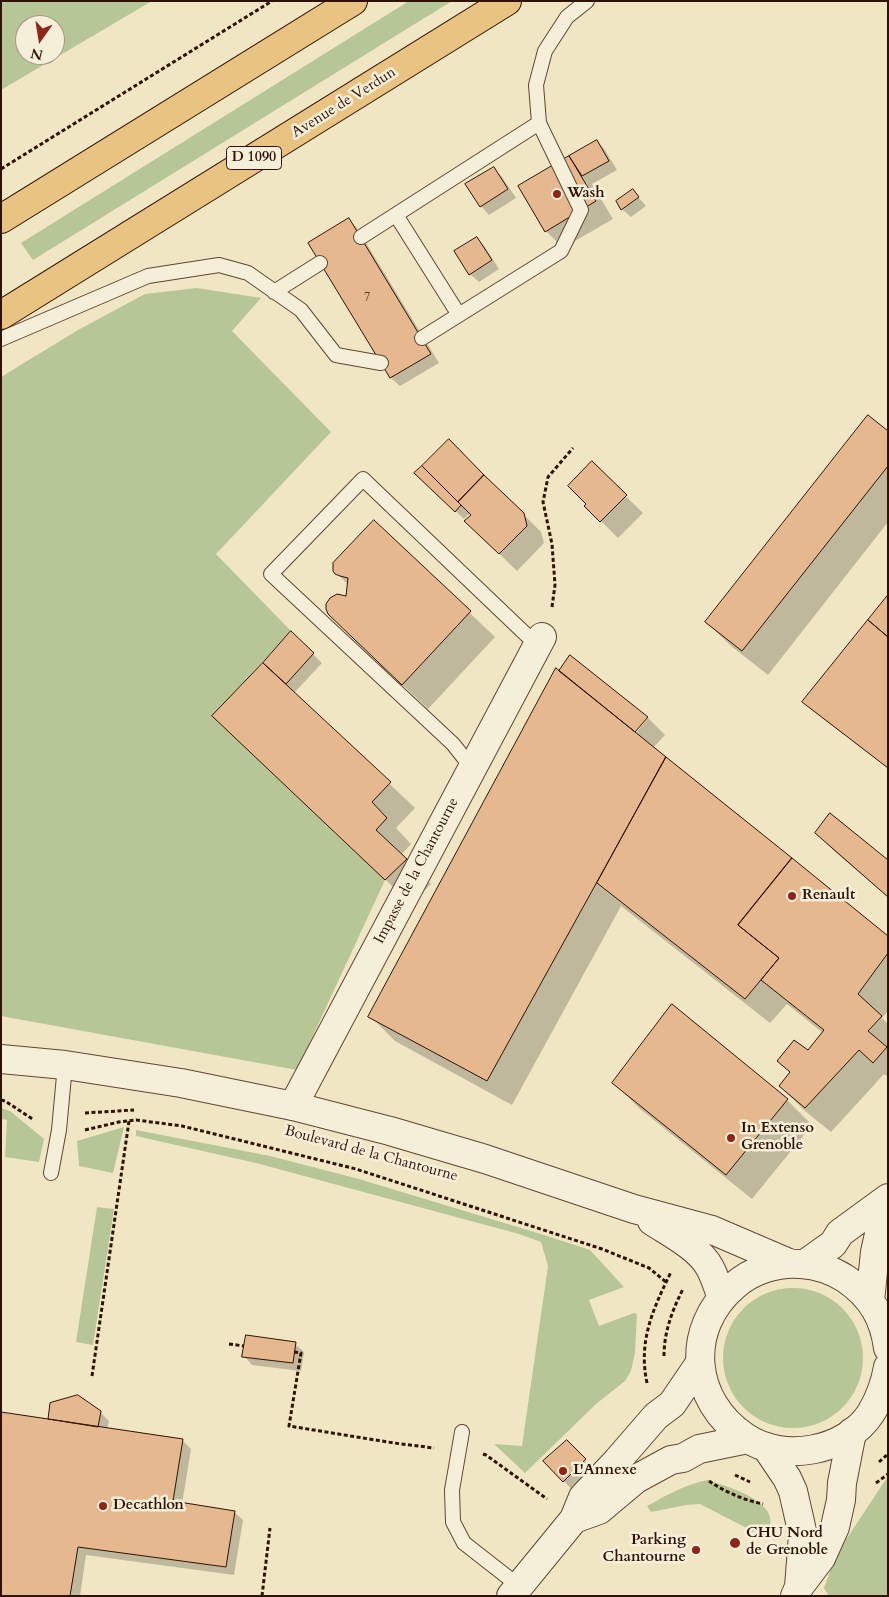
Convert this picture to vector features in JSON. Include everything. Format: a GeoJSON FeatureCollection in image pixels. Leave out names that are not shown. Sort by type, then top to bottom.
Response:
{"type":"FeatureCollection","features":[{"type":"Feature","properties":{"kind":"main road"},"geometry":{"type":"LineString","coordinates":[[1,219],[353,1]]}},
{"type":"Feature","properties":{"kind":"main road","name":"Avenue de Verdun"},"geometry":{"type":"LineString","coordinates":[[1,315],[508,1]]}},
{"type":"Feature","properties":{"kind":"street","name":"Impasse de la Chantourne"},"geometry":{"type":"LineString","coordinates":[[293,1106],[540,641]]}},
{"type":"Feature","properties":{"kind":"street","name":"Boulevard de la Chantourne"},"geometry":{"type":"LineString","coordinates":[[1,1059],[65,1065],[181,1083],[293,1106],[390,1131],[485,1159],[634,1209],[712,1230],[797,1264],[813,1264],[837,1273],[858,1287],[870,1301],[887,1337]]}},
{"type":"Feature","properties":{"kind":"street"},"geometry":{"type":"LineString","coordinates":[[797,1591],[803,1535],[793,1491],[787,1478],[757,1443],[733,1428],[720,1415],[710,1399],[703,1382],[700,1363],[702,1339],[710,1315],[722,1298],[742,1278],[765,1268],[797,1264],[833,1244],[840,1233],[888,1198]]}},
{"type":"Feature","properties":{"kind":"street"},"geometry":{"type":"LineString","coordinates":[[870,1301],[875,1252],[888,1208]]}},
{"type":"Feature","properties":{"kind":"street","name":"Boulevard de la Chantourne"},"geometry":{"type":"LineString","coordinates":[[634,1209],[691,1247],[706,1260],[711,1268],[722,1298]]}},
{"type":"Feature","properties":{"kind":"street"},"geometry":{"type":"LineString","coordinates":[[515,1591],[574,1519],[583,1497],[656,1416],[672,1404],[700,1363]]}},
{"type":"Feature","properties":{"kind":"street"},"geometry":{"type":"LineString","coordinates":[[797,1591],[821,1558],[835,1527],[841,1500],[842,1483],[884,1388],[888,1367]]}},
{"type":"Feature","properties":{"kind":"street"},"geometry":{"type":"LineString","coordinates":[[574,1519],[599,1510],[636,1479],[672,1460],[683,1458],[699,1449],[757,1443],[784,1450],[811,1450],[837,1442],[870,1418]]}},
{"type":"Feature","properties":{"kind":"lane"},"geometry":{"type":"LineString","coordinates":[[422,338],[561,252],[581,210],[539,123],[536,85],[545,51],[567,17],[587,1]]}},
{"type":"Feature","properties":{"kind":"lane"},"geometry":{"type":"LineString","coordinates":[[361,237],[539,123]]}},
{"type":"Feature","properties":{"kind":"lane"},"geometry":{"type":"LineString","coordinates":[[396,215],[459,315]]}},
{"type":"Feature","properties":{"kind":"lane"},"geometry":{"type":"LineString","coordinates":[[274,292],[320,263]]}},
{"type":"Feature","properties":{"kind":"lane"},"geometry":{"type":"LineString","coordinates":[[1,339],[148,276],[219,265],[248,273],[301,310],[336,355],[381,363]]}},
{"type":"Feature","properties":{"kind":"lane"},"geometry":{"type":"LineString","coordinates":[[472,768],[453,744],[271,574],[363,479],[540,641]]}},
{"type":"Feature","properties":{"kind":"lane"},"geometry":{"type":"LineString","coordinates":[[51,1173],[60,1130],[65,1065]]}},
{"type":"Feature","properties":{"kind":"lane"},"geometry":{"type":"LineString","coordinates":[[462,1432],[452,1490],[453,1522],[464,1543],[515,1591]]}},
{"type":"Feature","properties":{"kind":"path"},"geometry":{"type":"LineString","coordinates":[[1,169],[272,1]]}},
{"type":"Feature","properties":{"kind":"path"},"geometry":{"type":"LineString","coordinates":[[540,641],[550,617],[555,585],[552,544],[543,502],[548,477],[573,448]]}},
{"type":"Feature","properties":{"kind":"path"},"geometry":{"type":"LineString","coordinates":[[1,1100],[46,1127],[60,1130],[75,1132],[136,1120],[182,1126],[356,1169],[602,1249],[649,1268],[666,1282]]}},
{"type":"Feature","properties":{"kind":"path"},"geometry":{"type":"LineString","coordinates":[[62,1112],[90,1114],[138,1109]]}},
{"type":"Feature","properties":{"kind":"path"},"geometry":{"type":"LineString","coordinates":[[92,1376],[129,1121]]}},
{"type":"Feature","properties":{"kind":"path"},"geometry":{"type":"LineString","coordinates":[[673,1267],[677,1273]]}},
{"type":"Feature","properties":{"kind":"path"},"geometry":{"type":"LineString","coordinates":[[229,1344],[244,1346]]}},
{"type":"Feature","properties":{"kind":"path"},"geometry":{"type":"LineString","coordinates":[[294,1352],[301,1353],[289,1426],[394,1443],[486,1455],[574,1519]]}},
{"type":"Feature","properties":{"kind":"path"},"geometry":{"type":"LineString","coordinates":[[262,1596],[270,1528]]}},
{"type":"Feature","properties":{"kind":"green space"},"geometry":{"type":"Polygon","coordinates":[[[1,1],[152,1],[65,52],[65,15],[15,15],[15,65],[43,65],[1,90],[1,1]]]}},
{"type":"Feature","properties":{"kind":"green space"},"geometry":{"type":"Polygon","coordinates":[[[409,1],[452,1],[33,260],[21,243],[409,1]]]}},
{"type":"Feature","properties":{"kind":"green space"},"geometry":{"type":"Polygon","coordinates":[[[197,288],[261,298],[232,331],[331,432],[216,554],[291,631],[213,716],[385,880],[297,1070],[1,1016],[1,377],[78,330],[145,294],[197,288]]]}},
{"type":"Feature","properties":{"kind":"green space"},"geometry":{"type":"Polygon","coordinates":[[[1,1108],[10,1111],[44,1139],[39,1162],[5,1157],[7,1120],[1,1119],[1,1108]]]}},
{"type":"Feature","properties":{"kind":"green space"},"geometry":{"type":"Polygon","coordinates":[[[124,1127],[113,1173],[79,1166],[77,1141],[124,1127]]]}},
{"type":"Feature","properties":{"kind":"green space"},"geometry":{"type":"Polygon","coordinates":[[[136,1130],[270,1156],[359,1179],[590,1250],[624,1287],[589,1300],[599,1326],[634,1313],[637,1314],[635,1353],[631,1371],[625,1381],[596,1404],[525,1473],[494,1444],[522,1446],[548,1266],[541,1242],[519,1234],[256,1163],[136,1136],[136,1130]]]}},
{"type":"Feature","properties":{"kind":"green space"},"geometry":{"type":"Polygon","coordinates":[[[97,1207],[114,1209],[93,1345],[76,1342],[97,1207]]]}},
{"type":"Feature","properties":{"kind":"green space"},"geometry":{"type":"Polygon","coordinates":[[[793,1288],[820,1294],[832,1300],[842,1309],[851,1319],[857,1331],[863,1358],[857,1385],[851,1397],[842,1407],[832,1416],[820,1422],[793,1428],[766,1422],[754,1416],[744,1407],[735,1397],[729,1385],[723,1358],[729,1331],[735,1319],[744,1309],[754,1300],[766,1294],[793,1288]]]}},
{"type":"Feature","properties":{"kind":"green space"},"geometry":{"type":"Polygon","coordinates":[[[888,1476],[888,1596],[829,1596],[824,1588],[836,1555],[888,1476]]]}},
{"type":"Feature","properties":{"kind":"green space"},"geometry":{"type":"Polygon","coordinates":[[[708,1480],[748,1495],[766,1509],[770,1517],[770,1526],[764,1537],[700,1504],[651,1512],[647,1506],[684,1487],[708,1480]]]}},
{"type":"Feature","properties":{"kind":"building"},"geometry":{"type":"Polygon","coordinates":[[[597,140],[609,161],[582,176],[569,156],[597,140]]]}},
{"type":"Feature","properties":{"kind":"building","name":"Wash"},"geometry":{"type":"Polygon","coordinates":[[[569,156],[596,201],[545,232],[518,186],[569,156]]]}},
{"type":"Feature","properties":{"kind":"building"},"geometry":{"type":"Polygon","coordinates":[[[494,167],[508,189],[480,207],[465,184],[494,167]]]}},
{"type":"Feature","properties":{"kind":"building"},"geometry":{"type":"Polygon","coordinates":[[[633,189],[639,197],[621,210],[616,201],[633,189]]]}},
{"type":"Feature","properties":{"kind":"building"},"geometry":{"type":"Polygon","coordinates":[[[349,218],[431,354],[390,378],[308,243],[349,218]]]}},
{"type":"Feature","properties":{"kind":"building"},"geometry":{"type":"Polygon","coordinates":[[[477,237],[492,260],[469,275],[454,251],[477,237]]]}},
{"type":"Feature","properties":{"kind":"building"},"geometry":{"type":"Polygon","coordinates":[[[868,415],[888,431],[888,466],[742,651],[705,622],[868,415]]]}},
{"type":"Feature","properties":{"kind":"building"},"geometry":{"type":"Polygon","coordinates":[[[449,439],[484,475],[458,502],[422,466],[449,439]]]}},
{"type":"Feature","properties":{"kind":"building"},"geometry":{"type":"Polygon","coordinates":[[[592,461],[627,495],[600,522],[568,486],[592,461]]]}},
{"type":"Feature","properties":{"kind":"building"},"geometry":{"type":"Polygon","coordinates":[[[422,466],[461,505],[455,512],[414,473],[422,466]]]}},
{"type":"Feature","properties":{"kind":"building"},"geometry":{"type":"Polygon","coordinates":[[[484,475],[524,513],[527,526],[499,554],[464,521],[471,515],[458,502],[484,475]]]}},
{"type":"Feature","properties":{"kind":"building"},"geometry":{"type":"Polygon","coordinates":[[[374,520],[471,611],[402,685],[328,614],[326,609],[326,604],[330,598],[337,594],[346,596],[348,578],[335,574],[333,563],[374,520]]]}},
{"type":"Feature","properties":{"kind":"building"},"geometry":{"type":"Polygon","coordinates":[[[888,595],[888,637],[868,620],[888,595]]]}},
{"type":"Feature","properties":{"kind":"building"},"geometry":{"type":"Polygon","coordinates":[[[868,620],[888,637],[888,768],[802,702],[868,620]]]}},
{"type":"Feature","properties":{"kind":"building"},"geometry":{"type":"Polygon","coordinates":[[[291,631],[314,653],[286,684],[263,663],[291,631]]]}},
{"type":"Feature","properties":{"kind":"building"},"geometry":{"type":"Polygon","coordinates":[[[570,655],[648,717],[635,732],[559,671],[570,655]]]}},
{"type":"Feature","properties":{"kind":"building"},"geometry":{"type":"Polygon","coordinates":[[[263,663],[391,782],[372,802],[387,818],[376,830],[407,859],[385,880],[212,716],[263,663]]]}},
{"type":"Feature","properties":{"kind":"building"},"geometry":{"type":"Polygon","coordinates":[[[556,668],[666,757],[487,1081],[368,1017],[556,668]]]}},
{"type":"Feature","properties":{"kind":"building"},"geometry":{"type":"Polygon","coordinates":[[[666,757],[792,858],[738,925],[779,958],[745,999],[597,883],[666,757]]]}},
{"type":"Feature","properties":{"kind":"building"},"geometry":{"type":"Polygon","coordinates":[[[830,813],[888,860],[888,897],[815,833],[830,813]]]}},
{"type":"Feature","properties":{"kind":"building"},"geometry":{"type":"Polygon","coordinates":[[[792,858],[888,936],[888,953],[858,994],[882,1016],[868,1031],[887,1047],[873,1063],[859,1050],[805,1108],[779,1086],[790,1072],[777,1061],[794,1040],[808,1050],[824,1030],[761,980],[779,958],[738,925],[792,858]]]}},
{"type":"Feature","properties":{"kind":"building"},"geometry":{"type":"Polygon","coordinates":[[[672,1004],[788,1099],[726,1175],[612,1083],[672,1004]]]}},
{"type":"Feature","properties":{"kind":"building"},"geometry":{"type":"Polygon","coordinates":[[[246,1335],[296,1342],[293,1363],[242,1357],[246,1335]]]}},
{"type":"Feature","properties":{"kind":"building"},"geometry":{"type":"Polygon","coordinates":[[[78,1395],[101,1411],[98,1427],[48,1419],[50,1403],[78,1395]]]}},
{"type":"Feature","properties":{"kind":"building","name":"Decathlon"},"geometry":{"type":"Polygon","coordinates":[[[1,1412],[183,1439],[173,1501],[235,1511],[226,1567],[78,1547],[70,1596],[1,1596],[1,1412]]]}},
{"type":"Feature","properties":{"kind":"building","name":"L'Annexe"},"geometry":{"type":"Polygon","coordinates":[[[567,1440],[586,1459],[563,1482],[543,1461],[567,1440]]]}},
{"type":"Feature","properties":{"kind":"place","name":"Wash"},"geometry":{"type":"Point","coordinates":[557,194]}},
{"type":"Feature","properties":{"kind":"place","name":"Renault"},"geometry":{"type":"Point","coordinates":[792,896]}},
{"type":"Feature","properties":{"kind":"place","name":"In Extenso Grenoble"},"geometry":{"type":"Point","coordinates":[731,1138]}},
{"type":"Feature","properties":{"kind":"place","name":"L'Annexe"},"geometry":{"type":"Point","coordinates":[563,1471]}},
{"type":"Feature","properties":{"kind":"place","name":"Decathlon"},"geometry":{"type":"Point","coordinates":[103,1506]}},
{"type":"Feature","properties":{"kind":"place","name":"CHU Nord de Grenoble"},"geometry":{"type":"Point","coordinates":[735,1543]}},
{"type":"Feature","properties":{"kind":"place","name":"Parking Chantourne"},"geometry":{"type":"Point","coordinates":[696,1550]}}]}
